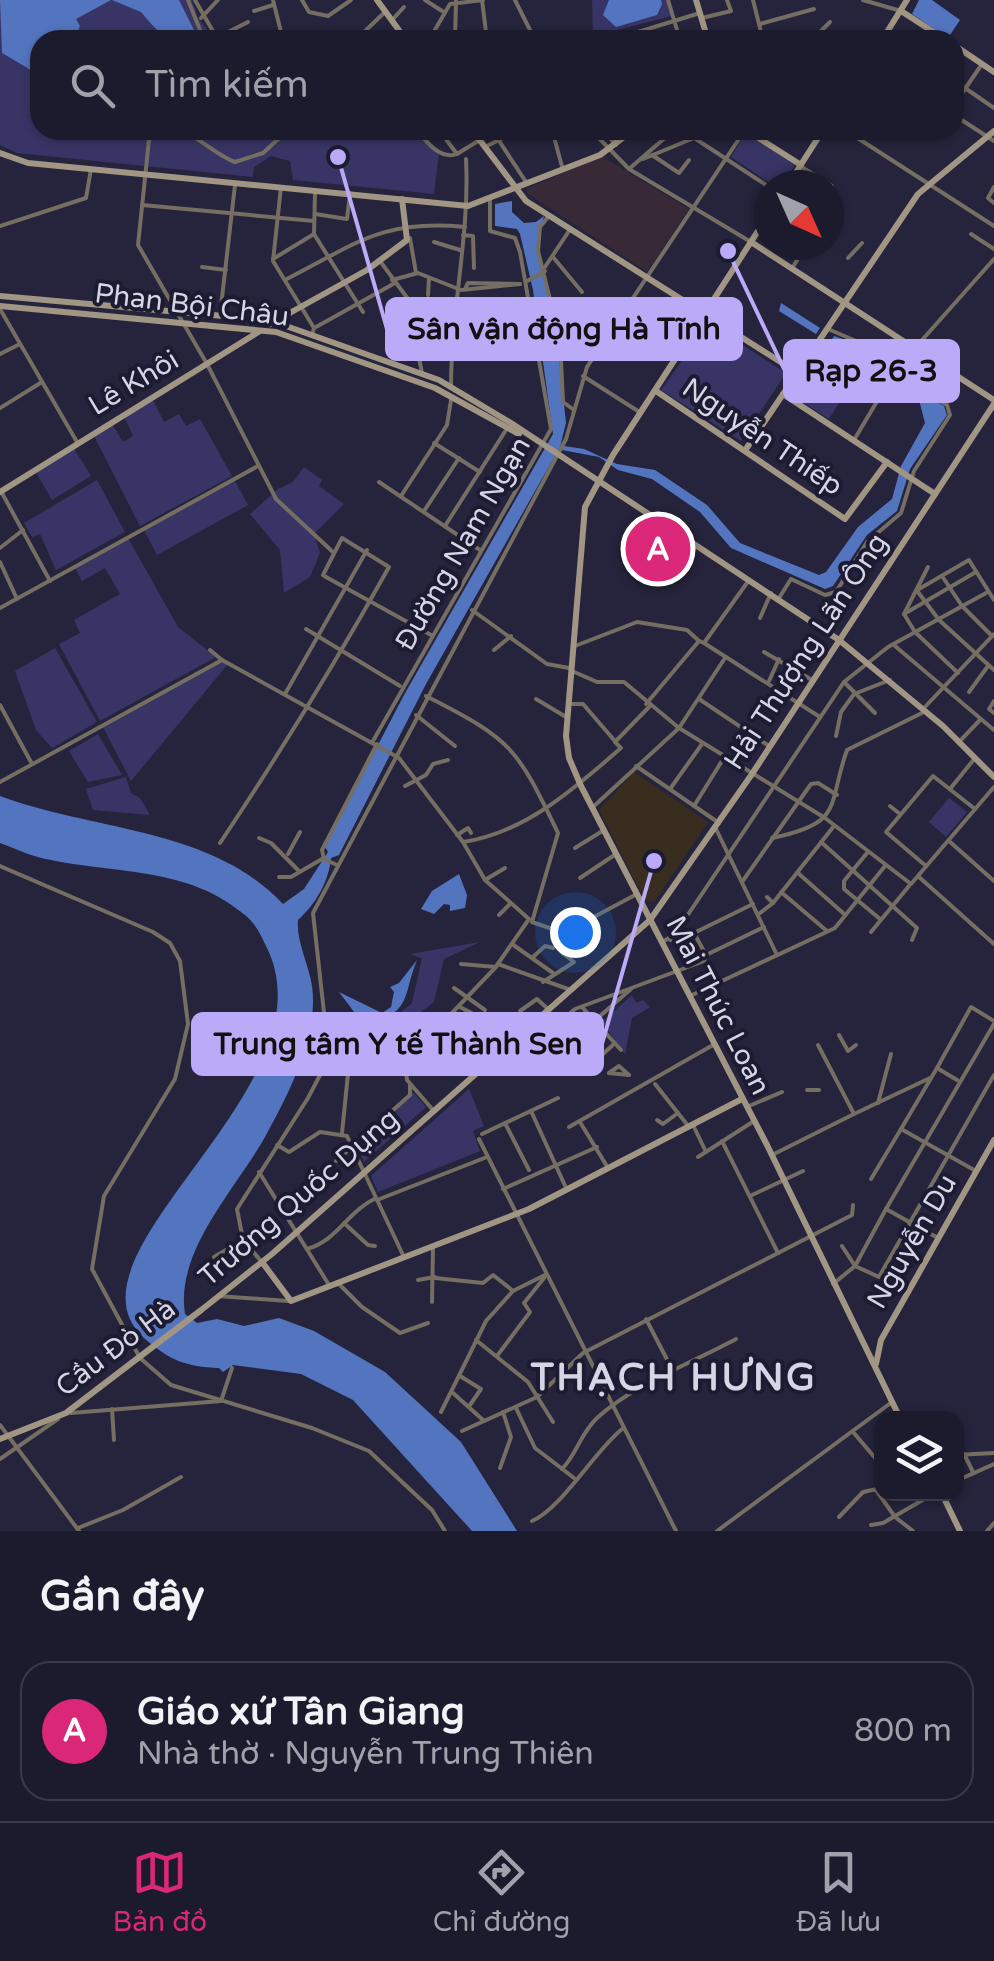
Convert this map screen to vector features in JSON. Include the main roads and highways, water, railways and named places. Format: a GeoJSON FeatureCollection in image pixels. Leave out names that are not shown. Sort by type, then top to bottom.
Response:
{"type":"FeatureCollection","features":[{"type":"Feature","properties":{"kind":"water"},"geometry":{"type":"Polygon","coordinates":[[[0,0],[111,0],[76,19],[78,30],[30,30],[30,69],[2,53],[0,0]]]}},
{"type":"Feature","properties":{"kind":"water"},"geometry":{"type":"Polygon","coordinates":[[[112,0],[179,0],[194,30],[159,30],[141,12],[112,0]]]}},
{"type":"Feature","properties":{"kind":"water"},"geometry":{"type":"Polygon","coordinates":[[[609,0],[661,0],[662,4],[657,15],[616,27],[603,15],[609,0]]]}},
{"type":"Feature","properties":{"kind":"water"},"geometry":{"type":"Polygon","coordinates":[[[919,0],[932,0],[960,20],[953,30],[936,30],[912,14],[919,0]]]}},
{"type":"Feature","properties":{"kind":"water"},"geometry":{"type":"Polygon","coordinates":[[[512,201],[512,212],[524,223],[536,222],[544,216],[537,246],[557,342],[566,423],[560,447],[426,684],[339,855],[331,858],[321,891],[298,920],[312,986],[306,1045],[292,1084],[265,1137],[198,1244],[184,1290],[185,1314],[197,1323],[217,1319],[244,1326],[279,1318],[314,1331],[385,1372],[461,1442],[517,1531],[472,1531],[353,1400],[301,1374],[233,1365],[223,1372],[219,1368],[187,1364],[144,1338],[126,1303],[134,1261],[161,1214],[235,1109],[264,1054],[278,1000],[266,946],[245,915],[200,888],[152,875],[44,859],[0,843],[0,796],[186,845],[254,879],[283,904],[304,889],[328,852],[325,847],[404,695],[553,434],[533,290],[520,234],[517,229],[495,226],[495,204],[512,201]]]}},
{"type":"Feature","properties":{"kind":"water"},"geometry":{"type":"Polygon","coordinates":[[[781,303],[820,328],[816,334],[779,311],[781,303]]]}},
{"type":"Feature","properties":{"kind":"water"},"geometry":{"type":"Polygon","coordinates":[[[834,336],[861,345],[903,383],[944,406],[947,415],[910,469],[897,511],[867,535],[833,586],[825,589],[731,548],[700,512],[652,479],[618,470],[599,457],[562,450],[564,446],[584,449],[617,464],[655,470],[707,505],[740,543],[819,575],[826,572],[858,527],[892,499],[901,466],[925,423],[919,400],[886,381],[860,353],[831,341],[834,336]]]}},
{"type":"Feature","properties":{"kind":"water"},"geometry":{"type":"Polygon","coordinates":[[[459,874],[467,895],[465,908],[450,911],[450,905],[444,904],[434,914],[421,909],[432,891],[459,874]]]}},
{"type":"Feature","properties":{"kind":"water"},"geometry":{"type":"Polygon","coordinates":[[[417,960],[403,1002],[380,1020],[364,1025],[339,992],[382,1013],[391,1007],[394,992],[390,987],[399,983],[417,960]]]}},
{"type":"Feature","properties":{"kind":"place","name":"Sân vận động Hà Tĩnh"},"geometry":{"type":"Point","coordinates":[338,157]}},
{"type":"Feature","properties":{"kind":"place","name":"Rạp 26-3"},"geometry":{"type":"Point","coordinates":[728,251]}},
{"type":"Feature","properties":{"kind":"place","name":"Giáo xứ Tân Giang"},"geometry":{"type":"Point","coordinates":[658,549]}},
{"type":"Feature","properties":{"kind":"place","name":"Trung tâm Y tế Thành Sen"},"geometry":{"type":"Point","coordinates":[654,861]}},
{"type":"Feature","properties":{"kind":"district","name":"THẠCH HƯNG"},"geometry":{"type":"Point","coordinates":[674,1377]}}]}
